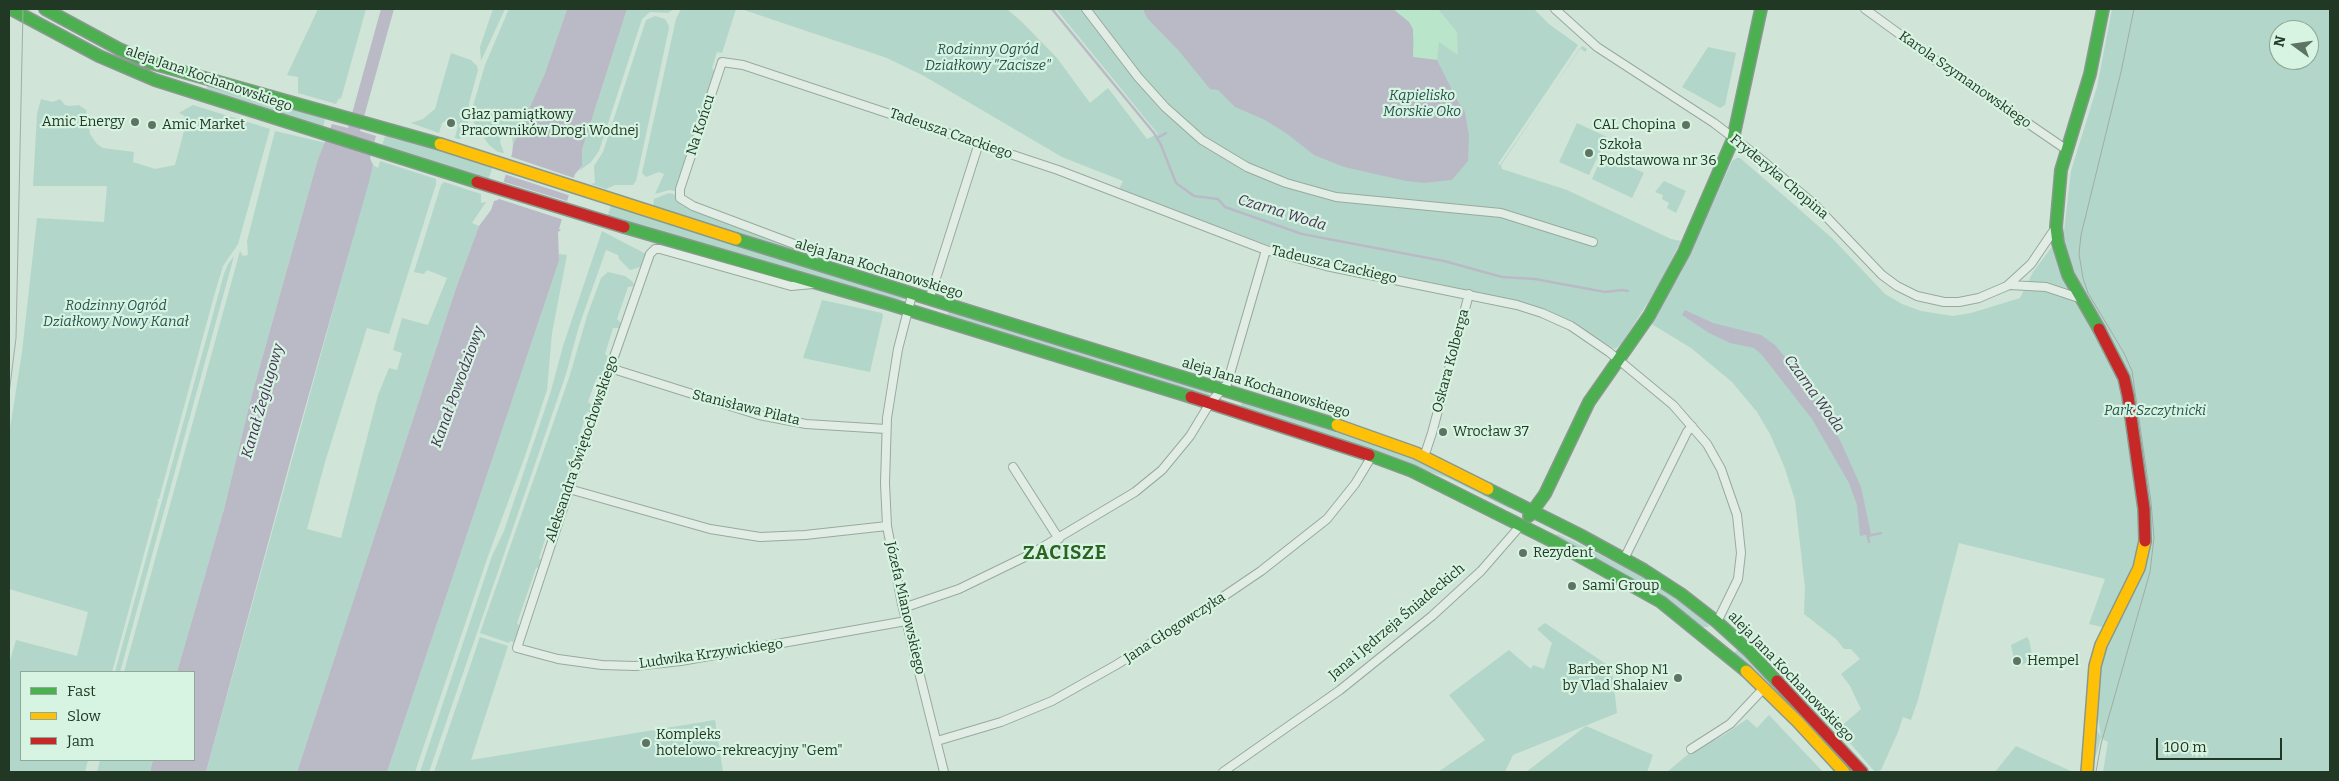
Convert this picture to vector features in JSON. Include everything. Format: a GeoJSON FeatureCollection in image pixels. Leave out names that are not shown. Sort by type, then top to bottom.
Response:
{"type":"FeatureCollection","features":[{"type":"Feature","properties":{"kind":"main road","name":"aleja Jana Kochanowskiego"},"geometry":{"type":"LineString","coordinates":[[11,9],[100,56],[138,73],[382,152],[710,254],[817,283],[1210,403],[1372,456],[1427,478],[1638,587],[1707,636],[1764,688],[1844,772]]}},
{"type":"Feature","properties":{"kind":"main road","name":"aleja Jana Kochanowskiego"},"geometry":{"type":"LineString","coordinates":[[46,9],[119,49],[150,63],[370,124],[505,164],[912,295],[1385,441],[1424,457],[1624,559],[1669,586],[1717,622],[1749,651],[1862,772]]}},
{"type":"Feature","properties":{"kind":"main road"},"geometry":{"type":"LineString","coordinates":[[1733,139],[1760,9]]}},
{"type":"Feature","properties":{"kind":"main road"},"geometry":{"type":"LineString","coordinates":[[2087,772],[2095,666],[2101,645],[2139,568],[2143,551],[2145,526],[2124,378],[2111,350],[2079,298],[2064,263],[2056,227],[2058,186],[2090,74],[2103,9]]}},
{"type":"Feature","properties":{"kind":"main road","name":"Jana i Jędrzeja Śniadeckich"},"geometry":{"type":"LineString","coordinates":[[1521,525],[1533,512],[1545,494],[1589,402],[1665,288],[1684,252],[1733,139]]}},
{"type":"Feature","properties":{"kind":"main road"},"geometry":{"type":"LineString","coordinates":[[1707,636],[1717,622]]}},
{"type":"Feature","properties":{"kind":"street"},"geometry":{"type":"LineString","coordinates":[[1086,9],[1138,77],[1165,106],[1202,140],[1247,167],[1286,183],[1329,196],[1501,213],[1593,242]]}},
{"type":"Feature","properties":{"kind":"street","name":"Fryderyka Chopina"},"geometry":{"type":"LineString","coordinates":[[1555,9],[1597,47],[1655,83],[1733,139],[1814,204],[1882,275],[1897,286],[1930,300],[1959,302],[1979,298],[2010,284],[2031,264],[2056,227]]}},
{"type":"Feature","properties":{"kind":"street","name":"Karola Szymanowskiego"},"geometry":{"type":"LineString","coordinates":[[1865,9],[1931,57],[2067,150]]}},
{"type":"Feature","properties":{"kind":"street","name":"Na Końcu"},"geometry":{"type":"LineString","coordinates":[[722,62],[679,197],[683,202],[810,250],[816,264]]}},
{"type":"Feature","properties":{"kind":"street","name":"Tadeusza Czackiego"},"geometry":{"type":"LineString","coordinates":[[722,62],[743,66],[1072,175],[1266,250],[1326,266],[1469,294],[1542,312],[1570,326],[1618,360],[1673,405],[1707,444],[1721,469],[1739,526],[1741,553],[1738,578],[1717,622]]}},
{"type":"Feature","properties":{"kind":"street"},"geometry":{"type":"LineString","coordinates":[[929,300],[979,143]]}},
{"type":"Feature","properties":{"kind":"street","name":"aleja Jana Kochanowskiego"},"geometry":{"type":"LineString","coordinates":[[650,254],[660,249],[794,286],[817,283]]}},
{"type":"Feature","properties":{"kind":"street"},"geometry":{"type":"LineString","coordinates":[[902,608],[967,586],[1059,539],[1149,481],[1181,448],[1210,403],[1224,391],[1229,382],[1266,250]]}},
{"type":"Feature","properties":{"kind":"street","name":"Aleksandra Świętochowskiego"},"geometry":{"type":"LineString","coordinates":[[517,648],[569,488],[650,254]]}},
{"type":"Feature","properties":{"kind":"street","name":"Fryderyka Chopina"},"geometry":{"type":"LineString","coordinates":[[2010,284],[2046,287],[2079,298]]}},
{"type":"Feature","properties":{"kind":"street","name":"Oskara Kolberga"},"geometry":{"type":"LineString","coordinates":[[1424,457],[1469,294]]}},
{"type":"Feature","properties":{"kind":"street","name":"Józefa Mianowskiego"},"geometry":{"type":"LineString","coordinates":[[912,295],[894,369],[886,429],[885,483],[887,526],[892,562],[902,608],[944,772]]}},
{"type":"Feature","properties":{"kind":"street","name":"Stanisława Pilata"},"geometry":{"type":"LineString","coordinates":[[610,368],[759,415],[806,424],[886,429]]}},
{"type":"Feature","properties":{"kind":"street"},"geometry":{"type":"LineString","coordinates":[[1624,559],[1692,426]]}},
{"type":"Feature","properties":{"kind":"street","name":"Jana Głogowczyka"},"geometry":{"type":"LineString","coordinates":[[937,741],[1001,722],[1052,701],[1116,665],[1202,611],[1261,571],[1327,519],[1355,484],[1372,456]]}},
{"type":"Feature","properties":{"kind":"street"},"geometry":{"type":"LineString","coordinates":[[1013,467],[1059,539]]}},
{"type":"Feature","properties":{"kind":"street"},"geometry":{"type":"LineString","coordinates":[[569,488],[710,529],[760,537],[805,535],[887,526]]}},
{"type":"Feature","properties":{"kind":"street","name":"Jana i Jędrzeja Śniadeckich"},"geometry":{"type":"LineString","coordinates":[[1223,772],[1340,690],[1432,616],[1481,571],[1521,525]]}},
{"type":"Feature","properties":{"kind":"street","name":"Ludwika Krzywickiego"},"geometry":{"type":"LineString","coordinates":[[517,648],[558,659],[602,665],[635,666],[681,662],[906,622]]}},
{"type":"Feature","properties":{"kind":"street"},"geometry":{"type":"LineString","coordinates":[[1691,749],[1730,724],[1764,688]]}},
{"type":"Feature","properties":{"kind":"green space"},"geometry":{"type":"Polygon","coordinates":[[[318,9],[366,9],[341,99],[339,98],[336,104],[298,93],[298,77],[287,75],[318,9]]]}},
{"type":"Feature","properties":{"kind":"green space"},"geometry":{"type":"Polygon","coordinates":[[[493,9],[505,9],[481,61],[480,47],[493,9]]]}},
{"type":"Feature","properties":{"kind":"green space"},"geometry":{"type":"Polygon","coordinates":[[[509,9],[567,9],[545,73],[513,145],[512,136],[501,135],[500,142],[504,153],[498,152],[489,145],[472,120],[473,106],[485,65],[509,9]]]}},
{"type":"Feature","properties":{"kind":"green space"},"geometry":{"type":"Polygon","coordinates":[[[627,9],[674,9],[668,13],[650,12],[642,19],[599,151],[591,162],[579,171],[582,166],[582,150],[627,9]]]}},
{"type":"Feature","properties":{"kind":"green space"},"geometry":{"type":"Polygon","coordinates":[[[681,9],[736,9],[722,53],[717,52],[712,68],[715,72],[675,191],[669,190],[655,194],[664,174],[659,172],[646,177],[642,173],[676,19],[681,9]]]}},
{"type":"Feature","properties":{"kind":"green space"},"geometry":{"type":"Polygon","coordinates":[[[741,9],[1007,9],[1057,58],[1090,103],[1108,88],[1147,139],[1158,134],[1056,9],[1534,9],[1549,24],[1578,45],[1498,164],[1500,165],[1550,93],[1501,165],[1502,169],[1567,190],[1671,239],[1681,241],[1656,290],[1621,344],[1615,349],[1564,319],[1529,304],[1289,253],[1119,189],[1123,181],[1062,157],[924,76],[887,58],[741,9]]]}},
{"type":"Feature","properties":{"kind":"green space","name":"Park Szczytnicki"},"geometry":{"type":"Polygon","coordinates":[[[2112,9],[2330,9],[2330,772],[2103,772],[2108,742],[2101,738],[2091,772],[2094,726],[2101,736],[2096,708],[2100,662],[2115,630],[2089,624],[2105,579],[1959,543],[1918,700],[1911,720],[1903,717],[1881,770],[1875,772],[1838,729],[1861,709],[1850,686],[1841,674],[1860,659],[1851,649],[1844,649],[1836,639],[1804,614],[1805,588],[1795,500],[1784,466],[1770,434],[1757,412],[1732,382],[1691,348],[1650,323],[1681,273],[1732,161],[1737,158],[1740,158],[1833,239],[1885,294],[1902,304],[1921,311],[1953,316],[1971,313],[2020,298],[2033,272],[2064,231],[2071,171],[2097,87],[2112,9]]]}},
{"type":"Feature","properties":{"kind":"green space"},"geometry":{"type":"Polygon","coordinates":[[[655,16],[665,19],[669,26],[636,181],[633,185],[615,185],[606,189],[591,184],[595,183],[594,166],[603,152],[646,20],[655,16]]]}},
{"type":"Feature","properties":{"kind":"green space"},"geometry":{"type":"Polygon","coordinates":[[[1582,46],[1587,49],[1585,52],[1580,48],[1582,46]]]}},
{"type":"Feature","properties":{"kind":"green space"},"geometry":{"type":"Polygon","coordinates":[[[1708,47],[1736,53],[1725,105],[1720,108],[1682,87],[1708,47]]]}},
{"type":"Feature","properties":{"kind":"green space"},"geometry":{"type":"Polygon","coordinates":[[[451,53],[471,60],[478,70],[469,103],[468,126],[465,127],[463,137],[459,139],[455,138],[458,125],[452,121],[447,120],[442,123],[439,133],[411,123],[423,119],[435,109],[451,53]]]}},
{"type":"Feature","properties":{"kind":"green space"},"geometry":{"type":"Polygon","coordinates":[[[208,85],[323,116],[323,119],[325,119],[323,127],[320,128],[208,92],[206,90],[208,85]]]}},
{"type":"Feature","properties":{"kind":"green space","name":"Rodzinny Ogród Działkowy Nowy Kanał"},"geometry":{"type":"Polygon","coordinates":[[[41,99],[53,102],[60,99],[65,105],[79,105],[86,110],[90,134],[97,144],[103,148],[134,152],[133,162],[155,169],[175,165],[184,131],[181,126],[185,116],[179,113],[193,105],[270,129],[238,244],[223,266],[214,296],[159,499],[157,499],[158,502],[112,671],[20,671],[20,761],[88,761],[85,772],[9,772],[9,664],[16,640],[77,656],[88,612],[9,589],[9,435],[22,352],[37,218],[104,222],[107,186],[33,186],[37,114],[41,99]]]}},
{"type":"Feature","properties":{"kind":"green space"},"geometry":{"type":"Polygon","coordinates":[[[1577,123],[1607,137],[1589,175],[1559,162],[1577,123]]]}},
{"type":"Feature","properties":{"kind":"green space"},"geometry":{"type":"Polygon","coordinates":[[[275,131],[326,143],[317,162],[251,398],[224,509],[177,671],[124,671],[240,251],[243,256],[248,255],[247,241],[275,131]]]}},
{"type":"Feature","properties":{"kind":"green space"},"geometry":{"type":"Polygon","coordinates":[[[386,133],[493,166],[488,180],[382,146],[386,133]]]}},
{"type":"Feature","properties":{"kind":"green space"},"geometry":{"type":"Polygon","coordinates":[[[1603,154],[1644,173],[1632,198],[1592,179],[1603,154]]]}},
{"type":"Feature","properties":{"kind":"green space"},"geometry":{"type":"Polygon","coordinates":[[[380,161],[436,179],[436,184],[389,334],[367,328],[325,462],[307,529],[341,538],[378,395],[389,368],[397,370],[402,353],[393,350],[402,318],[428,325],[447,278],[427,270],[424,274],[414,272],[441,185],[444,182],[481,194],[481,203],[486,202],[472,223],[479,226],[456,288],[297,772],[206,772],[373,165],[378,168],[380,161]]]}},
{"type":"Feature","properties":{"kind":"green space"},"geometry":{"type":"Polygon","coordinates":[[[1664,181],[1686,191],[1676,213],[1667,208],[1669,203],[1662,199],[1663,195],[1655,192],[1664,181]]]}},
{"type":"Feature","properties":{"kind":"green space"},"geometry":{"type":"Polygon","coordinates":[[[669,193],[676,195],[683,206],[805,254],[803,256],[653,209],[654,199],[669,193]]]}},
{"type":"Feature","properties":{"kind":"green space"},"geometry":{"type":"Polygon","coordinates":[[[611,205],[906,299],[896,300],[607,218],[611,205]]]}},
{"type":"Feature","properties":{"kind":"green space"},"geometry":{"type":"Polygon","coordinates":[[[602,231],[646,254],[640,267],[630,270],[619,259],[618,255],[606,250],[579,326],[566,374],[429,772],[420,772],[492,556],[504,531],[602,231]]]}},
{"type":"Feature","properties":{"kind":"green space"},"geometry":{"type":"Polygon","coordinates":[[[559,254],[567,255],[552,333],[547,390],[488,556],[415,772],[387,772],[559,261],[559,254]]]}},
{"type":"Feature","properties":{"kind":"green space"},"geometry":{"type":"Polygon","coordinates":[[[234,256],[120,671],[115,671],[224,274],[234,256]]]}},
{"type":"Feature","properties":{"kind":"green space"},"geometry":{"type":"Polygon","coordinates":[[[608,272],[625,276],[633,282],[634,286],[628,287],[617,319],[621,323],[620,328],[613,328],[605,354],[609,358],[602,378],[596,379],[588,402],[593,406],[591,411],[587,412],[578,440],[581,442],[578,450],[575,451],[568,471],[570,474],[551,521],[554,524],[552,529],[548,530],[539,558],[541,560],[539,567],[536,568],[517,623],[519,626],[514,642],[510,641],[509,643],[480,633],[569,378],[588,313],[601,278],[608,272]]]}},
{"type":"Feature","properties":{"kind":"green space"},"geometry":{"type":"Polygon","coordinates":[[[822,300],[882,313],[883,316],[870,372],[803,358],[822,300]]]}},
{"type":"Feature","properties":{"kind":"green space"},"geometry":{"type":"Polygon","coordinates":[[[949,310],[1206,391],[1210,395],[1206,397],[947,316],[949,310]]]}},
{"type":"Feature","properties":{"kind":"green space"},"geometry":{"type":"Polygon","coordinates":[[[1242,401],[1409,455],[1511,506],[1510,509],[1448,478],[1240,408],[1242,401]]]}},
{"type":"Feature","properties":{"kind":"green space"},"geometry":{"type":"Polygon","coordinates":[[[1558,534],[1652,581],[1705,619],[1709,627],[1703,627],[1637,581],[1555,538],[1558,534]]]}},
{"type":"Feature","properties":{"kind":"green space"},"geometry":{"type":"Polygon","coordinates":[[[1545,623],[1609,666],[1612,671],[1617,713],[1513,755],[1505,772],[1438,772],[1485,740],[1449,695],[1509,650],[1531,669],[1533,665],[1544,669],[1552,643],[1537,629],[1545,623]]]}},
{"type":"Feature","properties":{"kind":"green space","name":"Kompleks hotelowo-rekreacyjny \"Gem\""},"geometry":{"type":"Polygon","coordinates":[[[480,637],[508,646],[471,760],[715,720],[723,772],[434,772],[480,637]]]}},
{"type":"Feature","properties":{"kind":"green space"},"geometry":{"type":"Polygon","coordinates":[[[2027,637],[2033,659],[2016,668],[2011,645],[2027,637]]]}},
{"type":"Feature","properties":{"kind":"green space"},"geometry":{"type":"Polygon","coordinates":[[[1738,649],[1755,664],[1855,772],[1850,772],[1794,711],[1734,653],[1738,649]]]}},
{"type":"Feature","properties":{"kind":"green space"},"geometry":{"type":"Polygon","coordinates":[[[1769,715],[1823,772],[1667,772],[1692,751],[1724,735],[1747,719],[1757,728],[1769,715]]]}},
{"type":"Feature","properties":{"kind":"green space"},"geometry":{"type":"Polygon","coordinates":[[[1586,726],[1653,755],[1647,772],[1526,772],[1586,726]]]}},
{"type":"Feature","properties":{"kind":"green space"},"geometry":{"type":"Polygon","coordinates":[[[2016,746],[2042,758],[2073,772],[1995,772],[2016,746]]]}},
{"type":"Feature","properties":{"kind":"green space"},"geometry":{"type":"Polygon","coordinates":[[[100,761],[153,761],[150,772],[97,772],[100,761]]]}},
{"type":"Feature","properties":{"kind":"sand"},"geometry":{"type":"Polygon","coordinates":[[[1393,9],[1438,9],[1457,32],[1458,55],[1439,42],[1437,60],[1413,57],[1414,38],[1409,22],[1393,9]]]}},
{"type":"Feature","properties":{"kind":"water","name":"Kanał Żeglugowy"},"geometry":{"type":"Polygon","coordinates":[[[381,9],[394,9],[360,131],[376,136],[370,158],[373,165],[369,182],[296,440],[206,772],[150,772],[153,761],[195,761],[195,671],[177,671],[224,509],[251,398],[317,162],[332,124],[348,128],[381,9]]]}},
{"type":"Feature","properties":{"kind":"water","name":"Kanał Powodziowy"},"geometry":{"type":"Polygon","coordinates":[[[567,9],[627,9],[582,150],[582,166],[575,174],[559,229],[561,230],[558,232],[559,261],[387,772],[297,772],[456,288],[479,226],[491,210],[494,201],[498,200],[513,145],[545,73],[567,9]]]}},
{"type":"Feature","properties":{"kind":"water"},"geometry":{"type":"Polygon","coordinates":[[[1143,9],[1393,9],[1409,22],[1413,29],[1413,57],[1437,60],[1465,112],[1469,136],[1468,161],[1452,180],[1424,183],[1406,181],[1344,167],[1314,155],[1286,133],[1265,120],[1235,107],[1218,90],[1210,89],[1179,51],[1147,18],[1143,9]]]}},
{"type":"Feature","properties":{"kind":"water"},"geometry":{"type":"Polygon","coordinates":[[[1685,310],[1713,323],[1761,335],[1775,345],[1800,375],[1840,440],[1861,487],[1871,534],[1860,536],[1857,505],[1849,483],[1812,419],[1762,355],[1754,348],[1730,343],[1709,333],[1682,315],[1685,310]]]}},
{"type":"Feature","properties":{"kind":"pier"},"geometry":{"type":"Polygon","coordinates":[[[509,156],[577,179],[571,196],[504,174],[509,156]]]}},
{"type":"Feature","properties":{"kind":"pier"},"geometry":{"type":"Polygon","coordinates":[[[501,181],[570,202],[564,220],[496,198],[501,181]]]}},
{"type":"Feature","properties":{"kind":"waterway","name":"Czarna Woda"},"geometry":{"type":"LineString","coordinates":[[1052,9],[1154,133],[1161,145],[1176,183],[1194,196],[1218,199],[1225,207],[1302,234],[1444,261],[1502,277],[1535,279],[1605,292],[1628,291]]}},
{"type":"Feature","properties":{"kind":"waterway"},"geometry":{"type":"LineString","coordinates":[[1157,138],[1166,133]]}},
{"type":"Feature","properties":{"kind":"waterway","name":"Czarna Woda"},"geometry":{"type":"LineString","coordinates":[[1867,533],[1869,542]]}},
{"type":"Feature","properties":{"kind":"waterway"},"geometry":{"type":"LineString","coordinates":[[1868,536],[1881,533]]}},
{"type":"Feature","properties":{"kind":"tram line"},"geometry":{"type":"LineString","coordinates":[[9,394],[16,338],[23,9]]}},
{"type":"Feature","properties":{"kind":"tram line"},"geometry":{"type":"LineString","coordinates":[[2096,772],[2101,744],[2150,572],[2154,537],[2151,502],[2132,371],[2124,353],[2088,293],[2079,254],[2081,235],[2121,72],[2134,9]]}},
{"type":"Feature","properties":{"kind":"traffic: fast"},"geometry":{"type":"LineString","coordinates":[[11,9],[99,56],[155,80],[477,182]]}},
{"type":"Feature","properties":{"kind":"traffic: fast"},"geometry":{"type":"LineString","coordinates":[[45,9],[119,49],[151,63],[440,144]]}},
{"type":"Feature","properties":{"kind":"traffic: fast"},"geometry":{"type":"LineString","coordinates":[[1529,516],[1545,494],[1589,402],[1649,316],[1684,252],[1733,139],[1761,9]]}},
{"type":"Feature","properties":{"kind":"traffic: fast"},"geometry":{"type":"LineString","coordinates":[[2099,329],[2068,275],[2058,243],[2056,227],[2061,170],[2090,74],[2103,9]]}},
{"type":"Feature","properties":{"kind":"traffic: fast"},"geometry":{"type":"LineString","coordinates":[[624,227],[889,304],[1191,397]]}},
{"type":"Feature","properties":{"kind":"traffic: fast"},"geometry":{"type":"LineString","coordinates":[[736,239],[1337,425]]}},
{"type":"Feature","properties":{"kind":"traffic: fast"},"geometry":{"type":"LineString","coordinates":[[1369,455],[1412,471],[1554,542],[1661,602],[1746,671]]}},
{"type":"Feature","properties":{"kind":"traffic: fast"},"geometry":{"type":"LineString","coordinates":[[1488,489],[1580,535],[1644,570],[1681,594],[1717,622],[1749,651],[1777,681]]}},
{"type":"Feature","properties":{"kind":"traffic: slow"},"geometry":{"type":"LineString","coordinates":[[440,144],[736,239]]}},
{"type":"Feature","properties":{"kind":"traffic: slow"},"geometry":{"type":"LineString","coordinates":[[1337,425],[1416,453],[1488,489]]}},
{"type":"Feature","properties":{"kind":"traffic: slow"},"geometry":{"type":"LineString","coordinates":[[2087,772],[2095,666],[2101,645],[2139,568],[2145,541]]}},
{"type":"Feature","properties":{"kind":"traffic: slow"},"geometry":{"type":"LineString","coordinates":[[1746,671],[1798,722],[1844,772]]}},
{"type":"Feature","properties":{"kind":"traffic: jam"},"geometry":{"type":"LineString","coordinates":[[477,182],[624,227]]}},
{"type":"Feature","properties":{"kind":"traffic: jam"},"geometry":{"type":"LineString","coordinates":[[2099,329],[2124,378],[2128,396],[2144,509],[2145,541]]}},
{"type":"Feature","properties":{"kind":"traffic: jam"},"geometry":{"type":"LineString","coordinates":[[1191,397],[1369,455]]}},
{"type":"Feature","properties":{"kind":"traffic: jam"},"geometry":{"type":"LineString","coordinates":[[1777,681],[1862,772]]}},
{"type":"Feature","properties":{"kind":"place","name":"Amic Energy"},"geometry":{"type":"Point","coordinates":[135,122]}},
{"type":"Feature","properties":{"kind":"place","name":"Głaz pamiątkowy Pracowników Drogi Wodnej"},"geometry":{"type":"Point","coordinates":[451,123]}},
{"type":"Feature","properties":{"kind":"place","name":"Amic Market"},"geometry":{"type":"Point","coordinates":[152,125]}},
{"type":"Feature","properties":{"kind":"place","name":"CAL Chopina"},"geometry":{"type":"Point","coordinates":[1686,125]}},
{"type":"Feature","properties":{"kind":"place","name":"Szkoła Podstawowa nr 36"},"geometry":{"type":"Point","coordinates":[1589,153]}},
{"type":"Feature","properties":{"kind":"place","name":"Wrocław 37"},"geometry":{"type":"Point","coordinates":[1443,432]}},
{"type":"Feature","properties":{"kind":"place","name":"Rezydent"},"geometry":{"type":"Point","coordinates":[1523,553]}},
{"type":"Feature","properties":{"kind":"place","name":"Sami Group"},"geometry":{"type":"Point","coordinates":[1572,586]}},
{"type":"Feature","properties":{"kind":"place","name":"Hempel"},"geometry":{"type":"Point","coordinates":[2017,661]}},
{"type":"Feature","properties":{"kind":"place","name":"Barber Shop N1 by Vlad Shalaiev"},"geometry":{"type":"Point","coordinates":[1678,678]}},
{"type":"Feature","properties":{"kind":"place","name":"Kompleks hotelowo-rekreacyjny \"Gem\""},"geometry":{"type":"Point","coordinates":[646,743]}},
{"type":"Feature","properties":{"kind":"district","name":"ZACISZE"},"geometry":{"type":"Point","coordinates":[1065,554]}},
{"type":"Feature","properties":{"kind":"park label","name":"Rodzinny Ogród Działkowy \"Zacisze\""},"geometry":{"type":"Point","coordinates":[988,58]}},
{"type":"Feature","properties":{"kind":"park label","name":"Kąpielisko Morskie Oko"},"geometry":{"type":"Point","coordinates":[1422,104]}}]}
